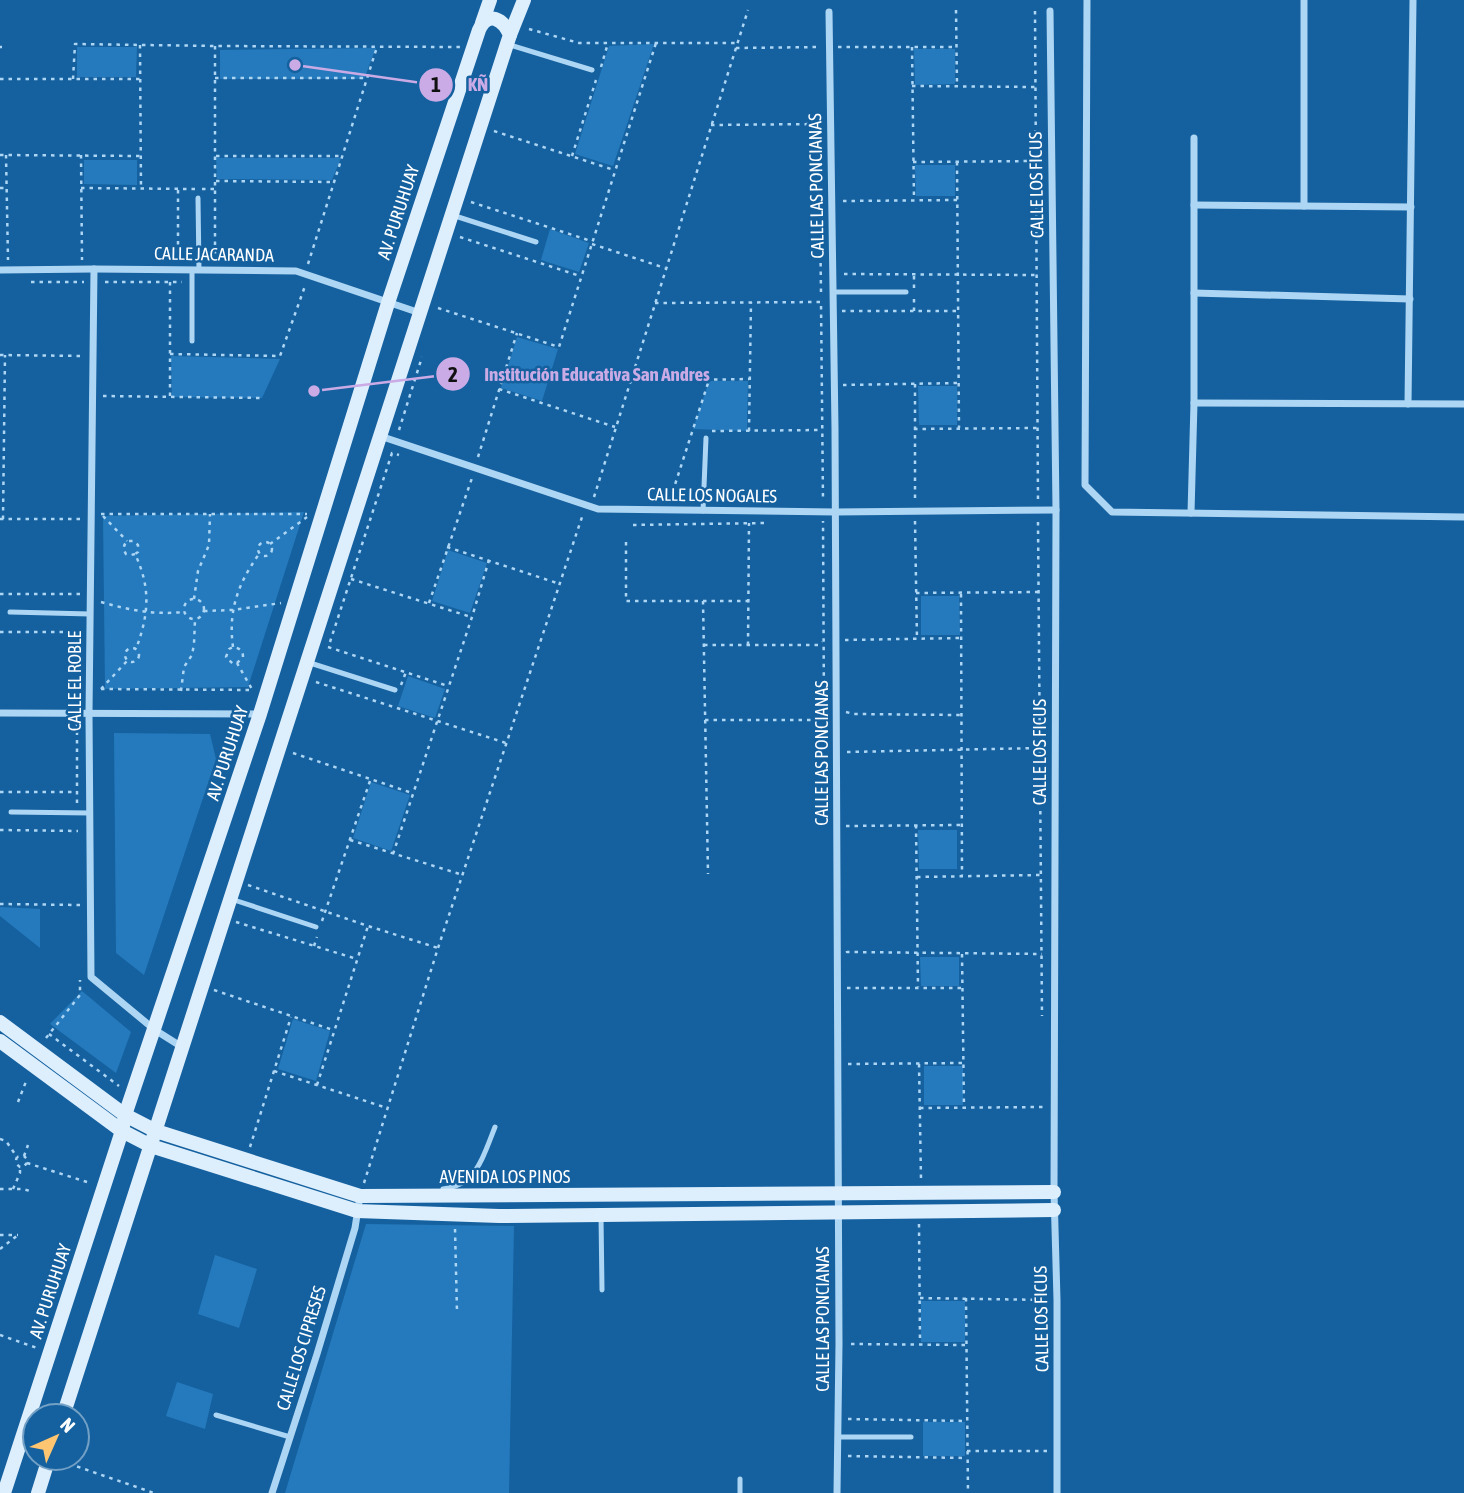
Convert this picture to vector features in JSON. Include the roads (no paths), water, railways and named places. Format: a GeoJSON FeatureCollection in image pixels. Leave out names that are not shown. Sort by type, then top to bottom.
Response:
{"type":"FeatureCollection","features":[{"type":"Feature","properties":{"kind":"main road","name":"AV. PURUHUAY"},"geometry":{"type":"LineString","coordinates":[[4,1493],[125,1115],[260,714],[388,303],[490,0]]}},
{"type":"Feature","properties":{"kind":"main road"},"geometry":{"type":"LineString","coordinates":[[68,1402],[509,39],[524,0]]}},
{"type":"Feature","properties":{"kind":"main road"},"geometry":{"type":"LineString","coordinates":[[482,23],[491,19],[500,20],[506,26],[509,39]]}},
{"type":"Feature","properties":{"kind":"main road","name":"AVENIDA LOS PINOS"},"geometry":{"type":"LineString","coordinates":[[0,1022],[125,1115],[156,1131],[360,1196],[1054,1192]]}},
{"type":"Feature","properties":{"kind":"main road"},"geometry":{"type":"LineString","coordinates":[[0,1041],[122,1130],[151,1146],[357,1212],[499,1216],[1054,1210]]}},
{"type":"Feature","properties":{"kind":"main road"},"geometry":{"type":"LineString","coordinates":[[38,1493],[45,1472]]}},
{"type":"Feature","properties":{"kind":"street"},"geometry":{"type":"LineString","coordinates":[[1087,0],[1085,485],[1112,512],[1464,517]]}},
{"type":"Feature","properties":{"kind":"street"},"geometry":{"type":"LineString","coordinates":[[1304,0],[1304,206]]}},
{"type":"Feature","properties":{"kind":"street"},"geometry":{"type":"LineString","coordinates":[[1408,404],[1413,0]]}},
{"type":"Feature","properties":{"kind":"street","name":"CALLE LOS FICUS"},"geometry":{"type":"LineString","coordinates":[[1050,11],[1056,510],[1054,1210],[1058,1493]]}},
{"type":"Feature","properties":{"kind":"street","name":"CALLE LAS PONCIANAS"},"geometry":{"type":"LineString","coordinates":[[828,12],[836,640],[838,1493]]}},
{"type":"Feature","properties":{"kind":"street"},"geometry":{"type":"LineString","coordinates":[[1191,513],[1194,403],[1194,138]]}},
{"type":"Feature","properties":{"kind":"street"},"geometry":{"type":"LineString","coordinates":[[1194,205],[1411,207]]}},
{"type":"Feature","properties":{"kind":"street","name":"CALLE EL ROBLE"},"geometry":{"type":"LineString","coordinates":[[94,269],[89,714],[91,977],[155,1030],[183,1047]]}},
{"type":"Feature","properties":{"kind":"street","name":"CALLE JACARANDA"},"geometry":{"type":"LineString","coordinates":[[0,270],[296,271],[420,313]]}},
{"type":"Feature","properties":{"kind":"street"},"geometry":{"type":"LineString","coordinates":[[1194,293],[1410,299]]}},
{"type":"Feature","properties":{"kind":"street"},"geometry":{"type":"LineString","coordinates":[[1194,403],[1464,404]]}},
{"type":"Feature","properties":{"kind":"street","name":"CALLE LOS NOGALES"},"geometry":{"type":"LineString","coordinates":[[380,436],[598,509],[835,512],[1056,510]]}},
{"type":"Feature","properties":{"kind":"street"},"geometry":{"type":"LineString","coordinates":[[0,713],[260,714]]}},
{"type":"Feature","properties":{"kind":"street","name":"CALLE LOS CIPRESES"},"geometry":{"type":"LineString","coordinates":[[272,1493],[355,1228],[360,1196]]}},
{"type":"Feature","properties":{"kind":"lane"},"geometry":{"type":"LineString","coordinates":[[509,39],[592,70]]}},
{"type":"Feature","properties":{"kind":"lane"},"geometry":{"type":"LineString","coordinates":[[192,341],[198,198]]}},
{"type":"Feature","properties":{"kind":"lane"},"geometry":{"type":"LineString","coordinates":[[452,215],[536,242]]}},
{"type":"Feature","properties":{"kind":"lane"},"geometry":{"type":"LineString","coordinates":[[833,292],[906,292]]}},
{"type":"Feature","properties":{"kind":"lane"},"geometry":{"type":"LineString","coordinates":[[703,510],[706,438]]}},
{"type":"Feature","properties":{"kind":"lane"},"geometry":{"type":"LineString","coordinates":[[10,612],[90,614]]}},
{"type":"Feature","properties":{"kind":"lane"},"geometry":{"type":"LineString","coordinates":[[307,662],[395,690]]}},
{"type":"Feature","properties":{"kind":"lane"},"geometry":{"type":"LineString","coordinates":[[11,811],[90,813]]}},
{"type":"Feature","properties":{"kind":"lane"},"geometry":{"type":"LineString","coordinates":[[230,899],[319,925]]}},
{"type":"Feature","properties":{"kind":"lane"},"geometry":{"type":"LineString","coordinates":[[416,1196],[452,1187],[469,1178],[487,1149],[495,1127]]}},
{"type":"Feature","properties":{"kind":"lane"},"geometry":{"type":"LineString","coordinates":[[601,1215],[602,1290]]}},
{"type":"Feature","properties":{"kind":"lane"},"geometry":{"type":"LineString","coordinates":[[216,1415],[290,1437]]}},
{"type":"Feature","properties":{"kind":"lane"},"geometry":{"type":"LineString","coordinates":[[838,1437],[911,1437]]}},
{"type":"Feature","properties":{"kind":"lane"},"geometry":{"type":"LineString","coordinates":[[740,1479],[740,1493]]}},
{"type":"Feature","properties":{"kind":"place","name":"KÑ"},"geometry":{"type":"Point","coordinates":[295,65]}},
{"type":"Feature","properties":{"kind":"place","name":"Institución Educativa San Andres"},"geometry":{"type":"Point","coordinates":[314,391]}}]}
